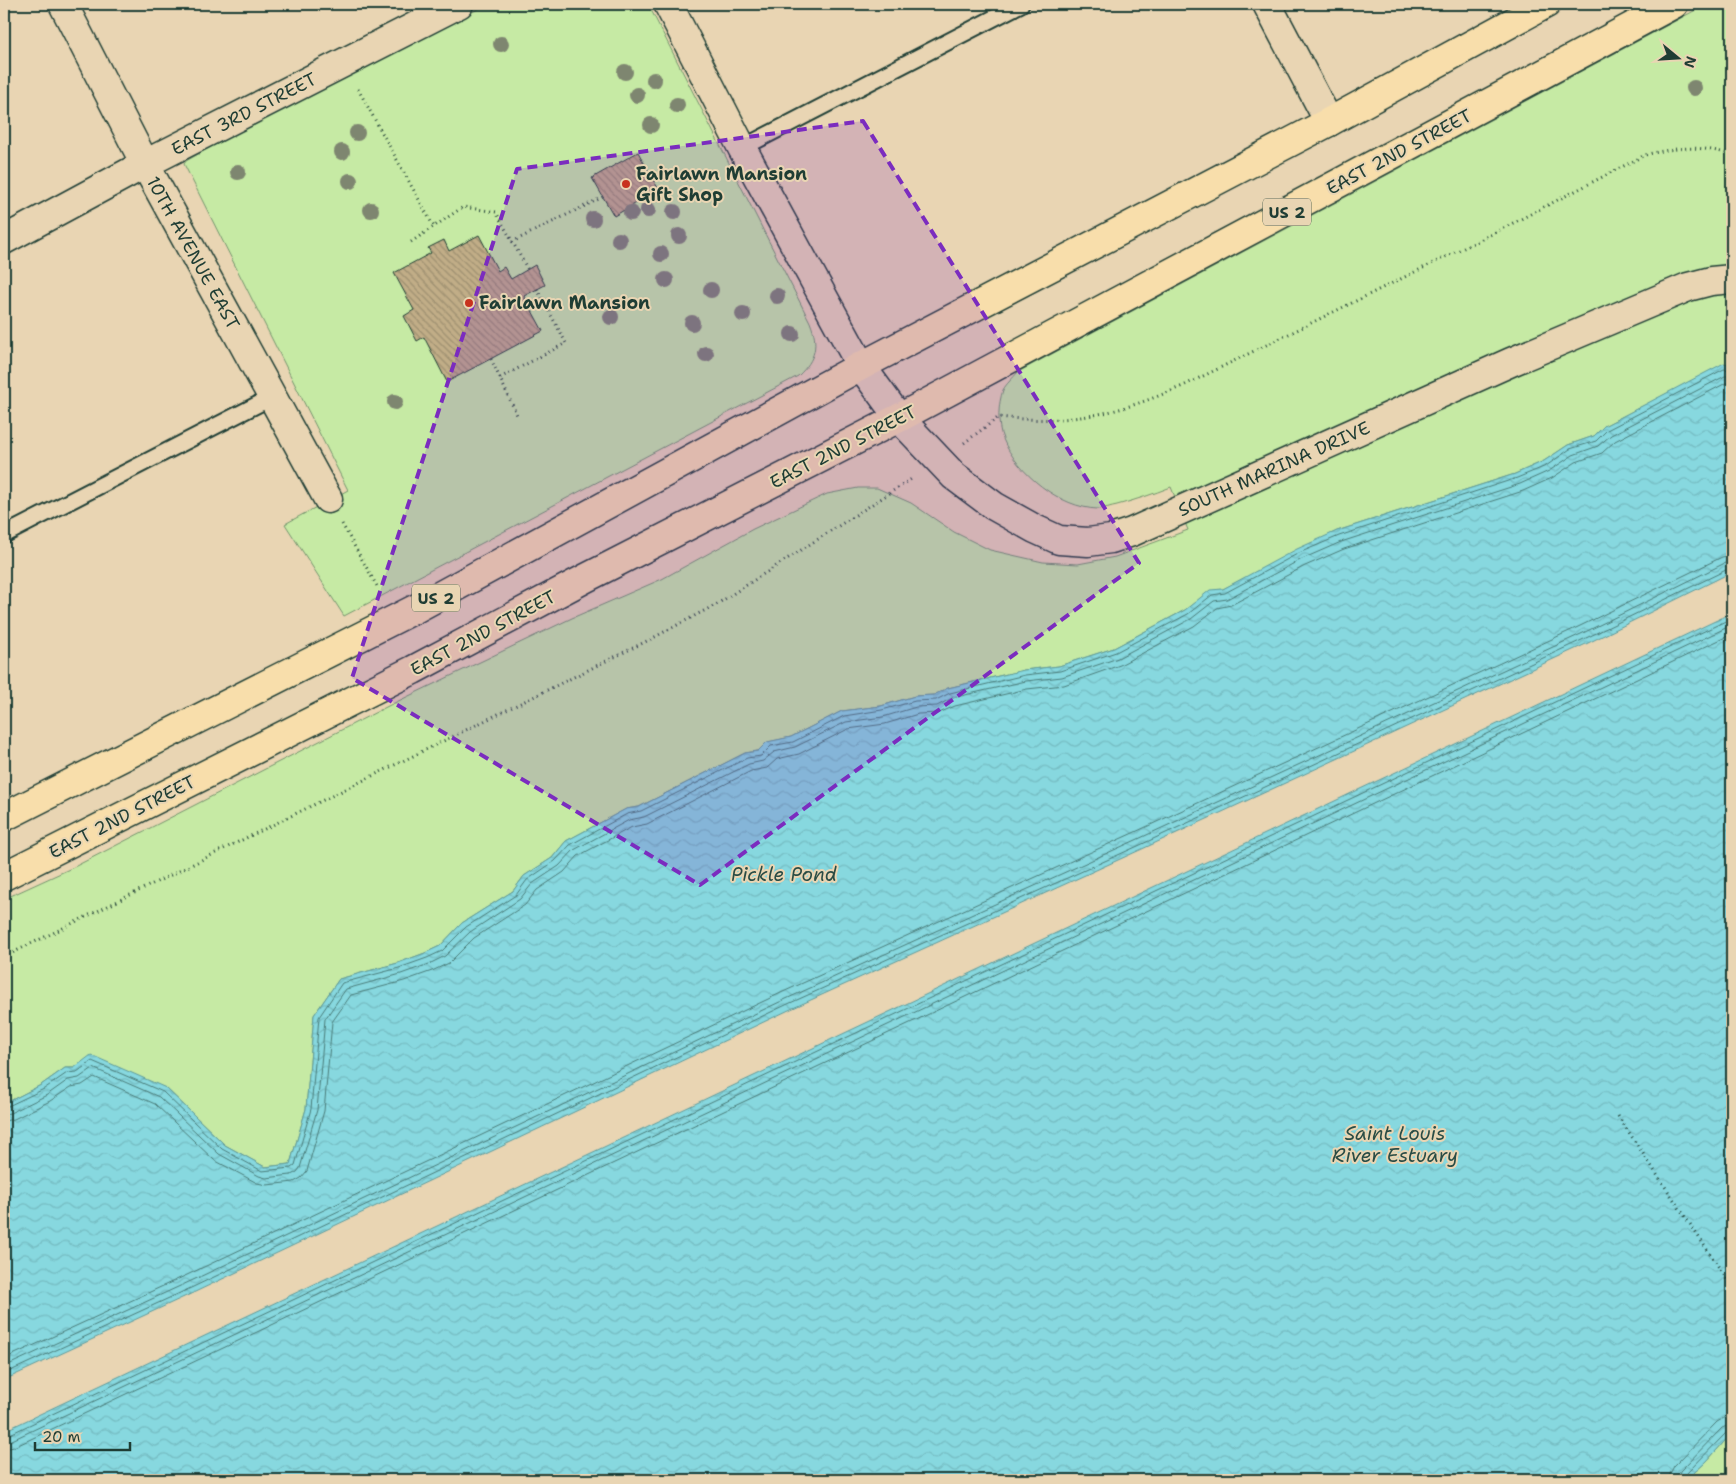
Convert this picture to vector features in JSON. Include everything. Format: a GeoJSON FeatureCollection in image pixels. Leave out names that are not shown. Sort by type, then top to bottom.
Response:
{"type":"FeatureCollection","features":[{"type":"Feature","properties":{"kind":"highway","name":"US 2"},"geometry":{"type":"LineString","coordinates":[[4,816],[418,608],[861,366],[1330,122],[1546,4]]}},
{"type":"Feature","properties":{"kind":"highway","name":"EAST 2ND STREET"},"geometry":{"type":"LineString","coordinates":[[4,876],[413,670],[586,578],[899,418],[1674,4]]}},
{"type":"Feature","properties":{"kind":"street","name":"10TH AVENUE EAST"},"geometry":{"type":"LineString","coordinates":[[63,4],[145,164],[328,499]]}},
{"type":"Feature","properties":{"kind":"street","name":"EAST 3RD STREET"},"geometry":{"type":"LineString","coordinates":[[4,240],[145,164],[460,4]]}},
{"type":"Feature","properties":{"kind":"street","name":"SOUTH MARINA DRIVE"},"geometry":{"type":"LineString","coordinates":[[668,4],[742,148],[861,366],[899,418],[954,476],[994,506],[1034,529],[1059,540],[1088,542],[1111,539],[1132,532],[1511,362],[1688,287],[1711,281],[1732,279]]}},
{"type":"Feature","properties":{"kind":"street"},"geometry":{"type":"LineString","coordinates":[[1267,4],[1330,122]]}},
{"type":"Feature","properties":{"kind":"lane"},"geometry":{"type":"LineString","coordinates":[[742,148],[1020,4]]}},
{"type":"Feature","properties":{"kind":"lane"},"geometry":{"type":"LineString","coordinates":[[4,535],[272,396]]}},
{"type":"Feature","properties":{"kind":"path"},"geometry":{"type":"LineString","coordinates":[[344,63],[434,226]]}},
{"type":"Feature","properties":{"kind":"path"},"geometry":{"type":"LineString","coordinates":[[4,957],[651,639],[717,604],[857,515],[978,434],[999,417],[1025,420],[1085,418],[1150,400],[1185,385],[1484,238],[1645,155],[1668,149],[1692,148],[1716,150],[1732,155]]}},
{"type":"Feature","properties":{"kind":"path"},"geometry":{"type":"LineString","coordinates":[[512,242],[603,197]]}},
{"type":"Feature","properties":{"kind":"path"},"geometry":{"type":"LineString","coordinates":[[411,242],[463,207],[496,212],[528,270]]}},
{"type":"Feature","properties":{"kind":"path"},"geometry":{"type":"LineString","coordinates":[[500,378],[566,343],[537,289]]}},
{"type":"Feature","properties":{"kind":"path"},"geometry":{"type":"LineString","coordinates":[[491,359],[517,415]]}},
{"type":"Feature","properties":{"kind":"path"},"geometry":{"type":"LineString","coordinates":[[328,499],[378,588]]}},
{"type":"Feature","properties":{"kind":"path"},"geometry":{"type":"LineString","coordinates":[[1618,1116],[1732,1287]]}},
{"type":"Feature","properties":{"kind":"highlighted area"},"geometry":{"type":"Polygon","coordinates":[[[863,121],[1139,563],[700,885],[352,678],[517,169],[863,121]]]}},
{"type":"Feature","properties":{"kind":"green space"},"geometry":{"type":"Polygon","coordinates":[[[488,4],[648,4],[810,322],[813,330],[814,351],[809,364],[798,376],[344,616],[285,524],[348,490],[184,164],[186,161],[237,132],[488,4]]]}},
{"type":"Feature","properties":{"kind":"green space"},"geometry":{"type":"Polygon","coordinates":[[[1707,4],[1732,4],[1732,365],[1724,364],[1604,426],[1594,436],[1568,445],[1544,461],[1515,474],[1337,531],[1223,589],[1210,591],[1185,610],[1114,648],[1059,666],[1024,670],[948,688],[934,695],[915,696],[881,706],[842,711],[791,737],[768,742],[758,751],[745,753],[639,807],[626,809],[566,841],[552,858],[524,876],[513,891],[462,923],[440,946],[398,963],[339,979],[314,1015],[306,1109],[290,1164],[265,1167],[225,1145],[166,1088],[74,1068],[65,1068],[41,1085],[4,1104],[4,899],[76,866],[390,705],[572,618],[662,579],[753,529],[827,494],[858,488],[877,488],[911,503],[954,532],[990,550],[1043,562],[1078,564],[1115,557],[1188,530],[1171,487],[1131,501],[1098,509],[1069,502],[1055,495],[1029,476],[1010,452],[1003,439],[999,421],[999,408],[1003,390],[1018,372],[1707,4]]]}},
{"type":"Feature","properties":{"kind":"green space"},"geometry":{"type":"Polygon","coordinates":[[[1732,1433],[1732,1480],[1686,1480],[1706,1462],[1732,1433]]]}},
{"type":"Feature","properties":{"kind":"water","name":"Pickle Pond"},"geometry":{"type":"Polygon","coordinates":[[[1724,363],[1732,365],[1732,572],[1586,644],[791,1009],[195,1292],[4,1380],[4,1104],[41,1085],[65,1068],[74,1068],[91,1055],[166,1088],[225,1145],[265,1167],[290,1164],[306,1109],[314,1015],[339,979],[398,963],[440,946],[462,923],[513,891],[524,876],[552,858],[566,841],[626,809],[639,807],[745,753],[758,751],[767,742],[791,737],[842,711],[881,706],[915,696],[934,695],[948,688],[1024,670],[1059,666],[1114,648],[1185,610],[1210,590],[1223,589],[1297,549],[1337,531],[1515,474],[1544,461],[1568,445],[1594,436],[1604,426],[1724,363]]]}},
{"type":"Feature","properties":{"kind":"water","name":"Saint Louis River Estuary"},"geometry":{"type":"Polygon","coordinates":[[[1732,613],[1732,1433],[1706,1462],[1686,1480],[4,1480],[4,1431],[1732,613]]]}},
{"type":"Feature","properties":{"kind":"building","name":"Fairlawn Mansion Gift Shop"},"geometry":{"type":"Polygon","coordinates":[[[638,152],[659,190],[614,216],[592,178],[638,152]]]}},
{"type":"Feature","properties":{"kind":"building","name":"Fairlawn Mansion"},"geometry":{"type":"Polygon","coordinates":[[[479,235],[498,271],[504,267],[511,279],[535,265],[545,285],[524,296],[543,331],[447,382],[424,337],[417,341],[404,316],[414,310],[394,273],[431,253],[428,248],[444,240],[449,251],[479,235]]]}},
{"type":"Feature","properties":{"kind":"place","name":"Fairlawn Mansion Gift Shop"},"geometry":{"type":"Point","coordinates":[626,184]}},
{"type":"Feature","properties":{"kind":"place","name":"Fairlawn Mansion"},"geometry":{"type":"Point","coordinates":[469,303]}}]}
